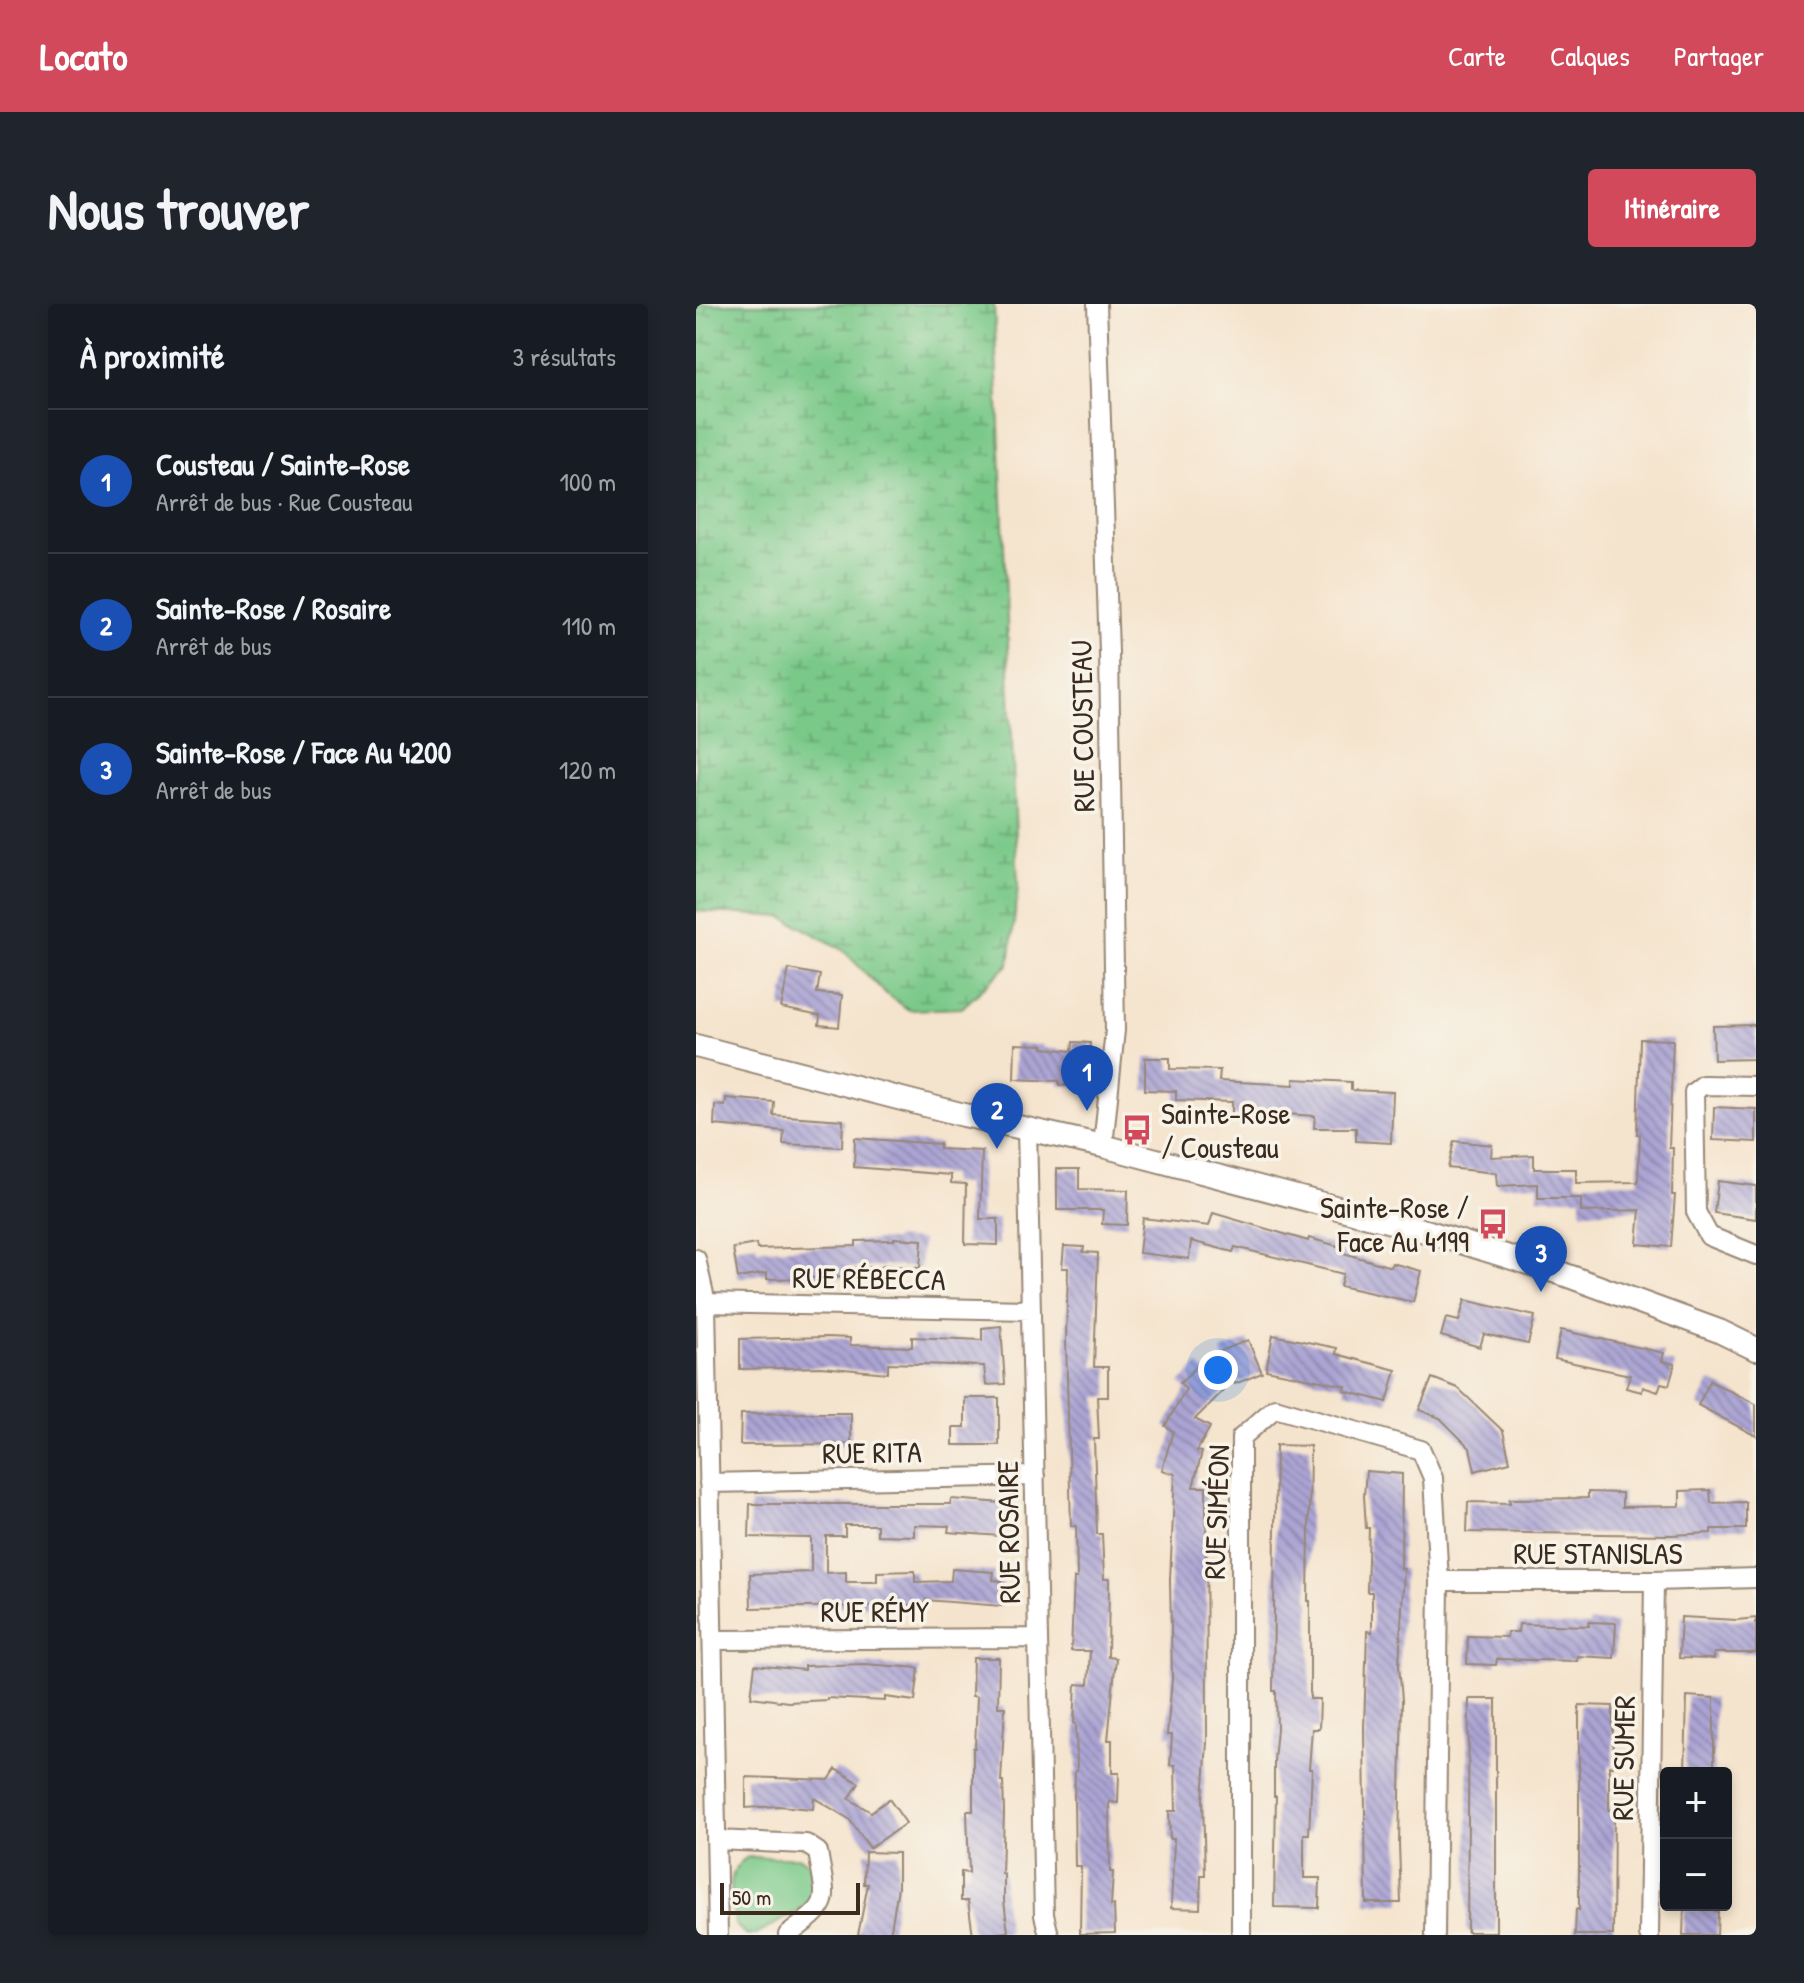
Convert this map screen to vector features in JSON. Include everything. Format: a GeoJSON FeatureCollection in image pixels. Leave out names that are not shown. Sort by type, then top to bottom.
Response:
{"type":"FeatureCollection","features":[{"type":"Feature","properties":{"kind":"street","name":"RUE COUSTEAU"},"geometry":{"type":"LineString","coordinates":[[1097,304],[1109,652],[1115,1030],[1103,1146]]}},
{"type":"Feature","properties":{"kind":"street"},"geometry":{"type":"LineString","coordinates":[[696,1046],[964,1115],[1103,1146],[1444,1236],[1563,1274],[1719,1331],[1756,1349]]}},
{"type":"Feature","properties":{"kind":"street"},"geometry":{"type":"LineString","coordinates":[[1756,1086],[1703,1085],[1694,1092],[1696,1212],[1709,1236],[1756,1255]]}},
{"type":"Feature","properties":{"kind":"street","name":"RUE ROSAIRE"},"geometry":{"type":"LineString","coordinates":[[1027,1128],[1044,1915],[1049,1935]]}},
{"type":"Feature","properties":{"kind":"street"},"geometry":{"type":"LineString","coordinates":[[696,1259],[706,1303],[718,1935]]}},
{"type":"Feature","properties":{"kind":"street","name":"RUE RÉBECCA"},"geometry":{"type":"LineString","coordinates":[[706,1303],[1031,1310]]}},
{"type":"Feature","properties":{"kind":"street","name":"RUE SIMÉON"},"geometry":{"type":"LineString","coordinates":[[1241,1935],[1241,1438],[1275,1408],[1421,1450],[1433,1478],[1439,1581],[1435,1935]]}},
{"type":"Feature","properties":{"kind":"street","name":"RUE RITA"},"geometry":{"type":"LineString","coordinates":[[709,1483],[1035,1476]]}},
{"type":"Feature","properties":{"kind":"street","name":"RUE STANISLAS"},"geometry":{"type":"LineString","coordinates":[[1439,1581],[1756,1578]]}},
{"type":"Feature","properties":{"kind":"street","name":"RUE SUMER"},"geometry":{"type":"LineString","coordinates":[[1649,1935],[1654,1581]]}},
{"type":"Feature","properties":{"kind":"street","name":"RUE RÉMY"},"geometry":{"type":"LineString","coordinates":[[713,1640],[1038,1638]]}},
{"type":"Feature","properties":{"kind":"street"},"geometry":{"type":"LineString","coordinates":[[716,1840],[806,1844],[818,1852],[825,1897],[820,1910],[788,1935]]}},
{"type":"Feature","properties":{"kind":"green space"},"geometry":{"type":"Polygon","coordinates":[[[696,304],[994,304],[1018,887],[1009,964],[962,1008],[909,1010],[885,993],[842,949],[783,917],[696,911],[696,304]]]}},
{"type":"Feature","properties":{"kind":"green space"},"geometry":{"type":"Polygon","coordinates":[[[748,1857],[798,1857],[810,1866],[814,1888],[808,1905],[756,1935],[745,1934],[735,1924],[731,1896],[735,1870],[748,1857]]]}},
{"type":"Feature","properties":{"kind":"building"},"geometry":{"type":"Polygon","coordinates":[[[789,969],[820,975],[817,993],[842,995],[839,1027],[819,1025],[820,1016],[781,1008],[789,969]]]}},
{"type":"Feature","properties":{"kind":"building"},"geometry":{"type":"Polygon","coordinates":[[[1756,1025],[1756,1059],[1714,1060],[1713,1026],[1756,1025]]]}},
{"type":"Feature","properties":{"kind":"building"},"geometry":{"type":"Polygon","coordinates":[[[1640,1039],[1673,1040],[1669,1148],[1673,1148],[1672,1195],[1675,1195],[1671,1247],[1637,1244],[1640,1210],[1581,1212],[1581,1198],[1538,1198],[1538,1184],[1497,1186],[1496,1173],[1448,1168],[1454,1141],[1492,1145],[1491,1157],[1534,1155],[1534,1169],[1576,1169],[1576,1183],[1638,1182],[1640,1039]]]}},
{"type":"Feature","properties":{"kind":"building"},"geometry":{"type":"Polygon","coordinates":[[[1073,1042],[1090,1043],[1086,1087],[1059,1085],[1059,1081],[1014,1079],[1015,1044],[1043,1045],[1043,1048],[1072,1051],[1073,1042]]]}},
{"type":"Feature","properties":{"kind":"building"},"geometry":{"type":"Polygon","coordinates":[[[1145,1058],[1170,1058],[1170,1069],[1220,1070],[1219,1081],[1294,1085],[1294,1079],[1351,1082],[1351,1090],[1393,1092],[1391,1143],[1356,1141],[1356,1128],[1314,1128],[1315,1116],[1269,1113],[1269,1117],[1232,1116],[1232,1102],[1176,1100],[1176,1091],[1145,1090],[1145,1058]]]}},
{"type":"Feature","properties":{"kind":"building"},"geometry":{"type":"Polygon","coordinates":[[[726,1098],[774,1102],[773,1115],[843,1120],[842,1147],[783,1144],[784,1131],[714,1125],[715,1105],[725,1106],[726,1098]]]}},
{"type":"Feature","properties":{"kind":"building"},"geometry":{"type":"Polygon","coordinates":[[[1714,1107],[1756,1109],[1756,1142],[1713,1140],[1714,1107]]]}},
{"type":"Feature","properties":{"kind":"building"},"geometry":{"type":"Polygon","coordinates":[[[855,1138],[940,1144],[939,1149],[982,1151],[980,1219],[998,1219],[998,1245],[965,1244],[966,1184],[951,1183],[951,1175],[854,1167],[855,1138]]]}},
{"type":"Feature","properties":{"kind":"building"},"geometry":{"type":"Polygon","coordinates":[[[1057,1169],[1079,1169],[1079,1189],[1128,1190],[1127,1225],[1102,1224],[1103,1210],[1057,1210],[1057,1169]]]}},
{"type":"Feature","properties":{"kind":"building"},"geometry":{"type":"Polygon","coordinates":[[[1718,1181],[1756,1186],[1756,1219],[1714,1213],[1718,1181]]]}},
{"type":"Feature","properties":{"kind":"building"},"geometry":{"type":"Polygon","coordinates":[[[1213,1213],[1308,1241],[1309,1238],[1341,1247],[1340,1252],[1391,1267],[1392,1263],[1421,1271],[1413,1302],[1340,1286],[1343,1274],[1235,1247],[1233,1252],[1191,1241],[1189,1259],[1139,1253],[1143,1218],[1209,1226],[1213,1213]]]}},
{"type":"Feature","properties":{"kind":"building"},"geometry":{"type":"Polygon","coordinates":[[[894,1238],[922,1240],[920,1268],[883,1265],[848,1268],[848,1277],[767,1279],[767,1273],[738,1278],[733,1248],[756,1244],[757,1249],[856,1246],[856,1241],[894,1238]]]}},
{"type":"Feature","properties":{"kind":"building"},"geometry":{"type":"Polygon","coordinates":[[[1064,1246],[1084,1247],[1083,1252],[1098,1253],[1094,1367],[1108,1367],[1108,1397],[1097,1397],[1099,1439],[1094,1439],[1097,1534],[1102,1534],[1104,1579],[1109,1579],[1108,1657],[1116,1658],[1108,1740],[1112,1740],[1112,1773],[1119,1773],[1118,1803],[1109,1802],[1110,1872],[1113,1872],[1111,1905],[1114,1905],[1115,1933],[1080,1934],[1081,1866],[1075,1866],[1077,1771],[1074,1723],[1076,1684],[1088,1685],[1090,1651],[1071,1651],[1074,1578],[1077,1578],[1076,1526],[1071,1526],[1066,1340],[1068,1268],[1062,1268],[1064,1246]]]}},
{"type":"Feature","properties":{"kind":"building"},"geometry":{"type":"Polygon","coordinates":[[[1465,1300],[1535,1316],[1528,1344],[1484,1334],[1480,1347],[1441,1336],[1446,1318],[1459,1321],[1465,1300]]]}},
{"type":"Feature","properties":{"kind":"building"},"geometry":{"type":"Polygon","coordinates":[[[1001,1326],[1005,1384],[986,1385],[984,1366],[888,1363],[888,1373],[821,1367],[740,1369],[740,1339],[850,1338],[850,1345],[912,1347],[912,1337],[982,1340],[982,1328],[1001,1326]]]}},
{"type":"Feature","properties":{"kind":"building"},"geometry":{"type":"Polygon","coordinates":[[[1561,1330],[1664,1353],[1662,1361],[1675,1364],[1669,1385],[1661,1383],[1658,1392],[1643,1387],[1642,1392],[1626,1388],[1630,1375],[1555,1359],[1561,1330]]]}},
{"type":"Feature","properties":{"kind":"building"},"geometry":{"type":"Polygon","coordinates":[[[1273,1335],[1337,1348],[1336,1354],[1396,1370],[1387,1402],[1345,1391],[1346,1386],[1266,1370],[1273,1335]]]}},
{"type":"Feature","properties":{"kind":"building"},"geometry":{"type":"Polygon","coordinates":[[[1248,1340],[1262,1373],[1235,1384],[1221,1351],[1248,1340]]]}},
{"type":"Feature","properties":{"kind":"building"},"geometry":{"type":"Polygon","coordinates":[[[1198,1365],[1224,1390],[1195,1419],[1210,1427],[1197,1451],[1202,1452],[1193,1487],[1206,1487],[1207,1742],[1203,1799],[1205,1875],[1201,1875],[1200,1909],[1171,1908],[1174,1839],[1170,1839],[1169,1811],[1176,1811],[1175,1765],[1170,1765],[1172,1735],[1167,1735],[1172,1679],[1170,1580],[1175,1474],[1162,1470],[1173,1431],[1165,1426],[1186,1389],[1180,1383],[1198,1365]]]}},
{"type":"Feature","properties":{"kind":"building"},"geometry":{"type":"Polygon","coordinates":[[[1432,1378],[1458,1388],[1503,1431],[1510,1462],[1475,1471],[1470,1448],[1440,1418],[1419,1410],[1432,1378]]]}},
{"type":"Feature","properties":{"kind":"building"},"geometry":{"type":"Polygon","coordinates":[[[1710,1381],[1756,1404],[1756,1436],[1698,1405],[1710,1381]]]}},
{"type":"Feature","properties":{"kind":"building"},"geometry":{"type":"Polygon","coordinates":[[[965,1398],[999,1398],[999,1445],[953,1445],[953,1427],[965,1427],[965,1398]]]}},
{"type":"Feature","properties":{"kind":"building"},"geometry":{"type":"Polygon","coordinates":[[[851,1413],[851,1444],[740,1445],[741,1414],[851,1413]]]}},
{"type":"Feature","properties":{"kind":"building"},"geometry":{"type":"Polygon","coordinates":[[[1276,1445],[1310,1446],[1310,1699],[1320,1699],[1319,1729],[1312,1729],[1309,1834],[1304,1834],[1304,1878],[1320,1878],[1319,1908],[1274,1907],[1276,1445]]]}},
{"type":"Feature","properties":{"kind":"building"},"geometry":{"type":"Polygon","coordinates":[[[1366,1471],[1402,1474],[1401,1569],[1404,1569],[1399,1665],[1402,1700],[1401,1903],[1366,1903],[1364,1728],[1367,1631],[1372,1632],[1372,1592],[1367,1592],[1369,1528],[1366,1528],[1364,1496],[1366,1471]]]}},
{"type":"Feature","properties":{"kind":"building"},"geometry":{"type":"Polygon","coordinates":[[[1710,1490],[1711,1503],[1746,1502],[1746,1529],[1711,1529],[1711,1533],[1671,1535],[1467,1532],[1468,1502],[1588,1498],[1588,1492],[1622,1493],[1622,1507],[1680,1506],[1680,1491],[1710,1490]]]}},
{"type":"Feature","properties":{"kind":"building"},"geometry":{"type":"Polygon","coordinates":[[[951,1499],[1003,1503],[1000,1536],[948,1532],[949,1526],[914,1525],[914,1536],[877,1535],[877,1525],[845,1525],[845,1536],[826,1536],[826,1573],[846,1572],[846,1582],[877,1582],[877,1572],[915,1571],[915,1582],[951,1581],[952,1569],[994,1572],[993,1580],[1002,1581],[1001,1606],[926,1600],[926,1603],[914,1605],[751,1608],[750,1574],[811,1572],[811,1538],[749,1537],[750,1504],[950,1504],[951,1499]]]}},
{"type":"Feature","properties":{"kind":"building"},"geometry":{"type":"Polygon","coordinates":[[[1681,1617],[1756,1618],[1756,1653],[1714,1653],[1714,1659],[1679,1658],[1681,1617]]]}},
{"type":"Feature","properties":{"kind":"building"},"geometry":{"type":"Polygon","coordinates":[[[1589,1622],[1616,1623],[1614,1658],[1577,1656],[1577,1661],[1497,1659],[1496,1665],[1467,1664],[1468,1636],[1507,1637],[1507,1632],[1518,1632],[1519,1624],[1589,1626],[1589,1622]]]}},
{"type":"Feature","properties":{"kind":"building"},"geometry":{"type":"Polygon","coordinates":[[[973,1658],[999,1658],[998,1707],[1005,1707],[1001,1781],[1004,1812],[1002,1874],[1008,1932],[982,1935],[973,1935],[968,1901],[961,1901],[961,1872],[969,1873],[967,1811],[973,1811],[977,1697],[972,1696],[973,1658]]]}},
{"type":"Feature","properties":{"kind":"building"},"geometry":{"type":"Polygon","coordinates":[[[864,1664],[919,1668],[915,1701],[885,1697],[885,1701],[827,1698],[788,1702],[751,1697],[755,1665],[804,1670],[804,1666],[864,1664]]]}},
{"type":"Feature","properties":{"kind":"building"},"geometry":{"type":"Polygon","coordinates":[[[1687,1696],[1714,1698],[1714,1767],[1685,1767],[1687,1696]]]}},
{"type":"Feature","properties":{"kind":"building"},"geometry":{"type":"Polygon","coordinates":[[[1469,1699],[1496,1699],[1496,1932],[1467,1932],[1469,1699]]]}},
{"type":"Feature","properties":{"kind":"building"},"geometry":{"type":"Polygon","coordinates":[[[1579,1705],[1613,1706],[1609,1810],[1614,1810],[1613,1935],[1575,1935],[1576,1909],[1579,1910],[1579,1705]]]}},
{"type":"Feature","properties":{"kind":"building"},"geometry":{"type":"Polygon","coordinates":[[[836,1769],[859,1783],[849,1799],[871,1812],[889,1799],[906,1823],[870,1848],[849,1819],[814,1798],[813,1809],[778,1806],[746,1808],[746,1777],[829,1780],[836,1769]]]}},
{"type":"Feature","properties":{"kind":"building"},"geometry":{"type":"Polygon","coordinates":[[[865,1852],[898,1853],[898,1888],[890,1935],[858,1935],[868,1884],[864,1884],[865,1852]]]}},
{"type":"Feature","properties":{"kind":"building"},"geometry":{"type":"Polygon","coordinates":[[[1684,1911],[1718,1911],[1717,1935],[1683,1935],[1684,1911]]]}},
{"type":"Feature","properties":{"kind":"place","name":"Cousteau / Sainte-Rose"},"geometry":{"type":"Point","coordinates":[1087,1111]}},
{"type":"Feature","properties":{"kind":"place","name":"Sainte-Rose / Cousteau"},"geometry":{"type":"Point","coordinates":[1137,1130]}},
{"type":"Feature","properties":{"kind":"place","name":"Sainte-Rose / Rosaire"},"geometry":{"type":"Point","coordinates":[997,1149]}},
{"type":"Feature","properties":{"kind":"place","name":"Sainte-Rose / Face Au 4199"},"geometry":{"type":"Point","coordinates":[1493,1224]}},
{"type":"Feature","properties":{"kind":"place","name":"Sainte-Rose / Face Au 4200"},"geometry":{"type":"Point","coordinates":[1541,1292]}}]}
